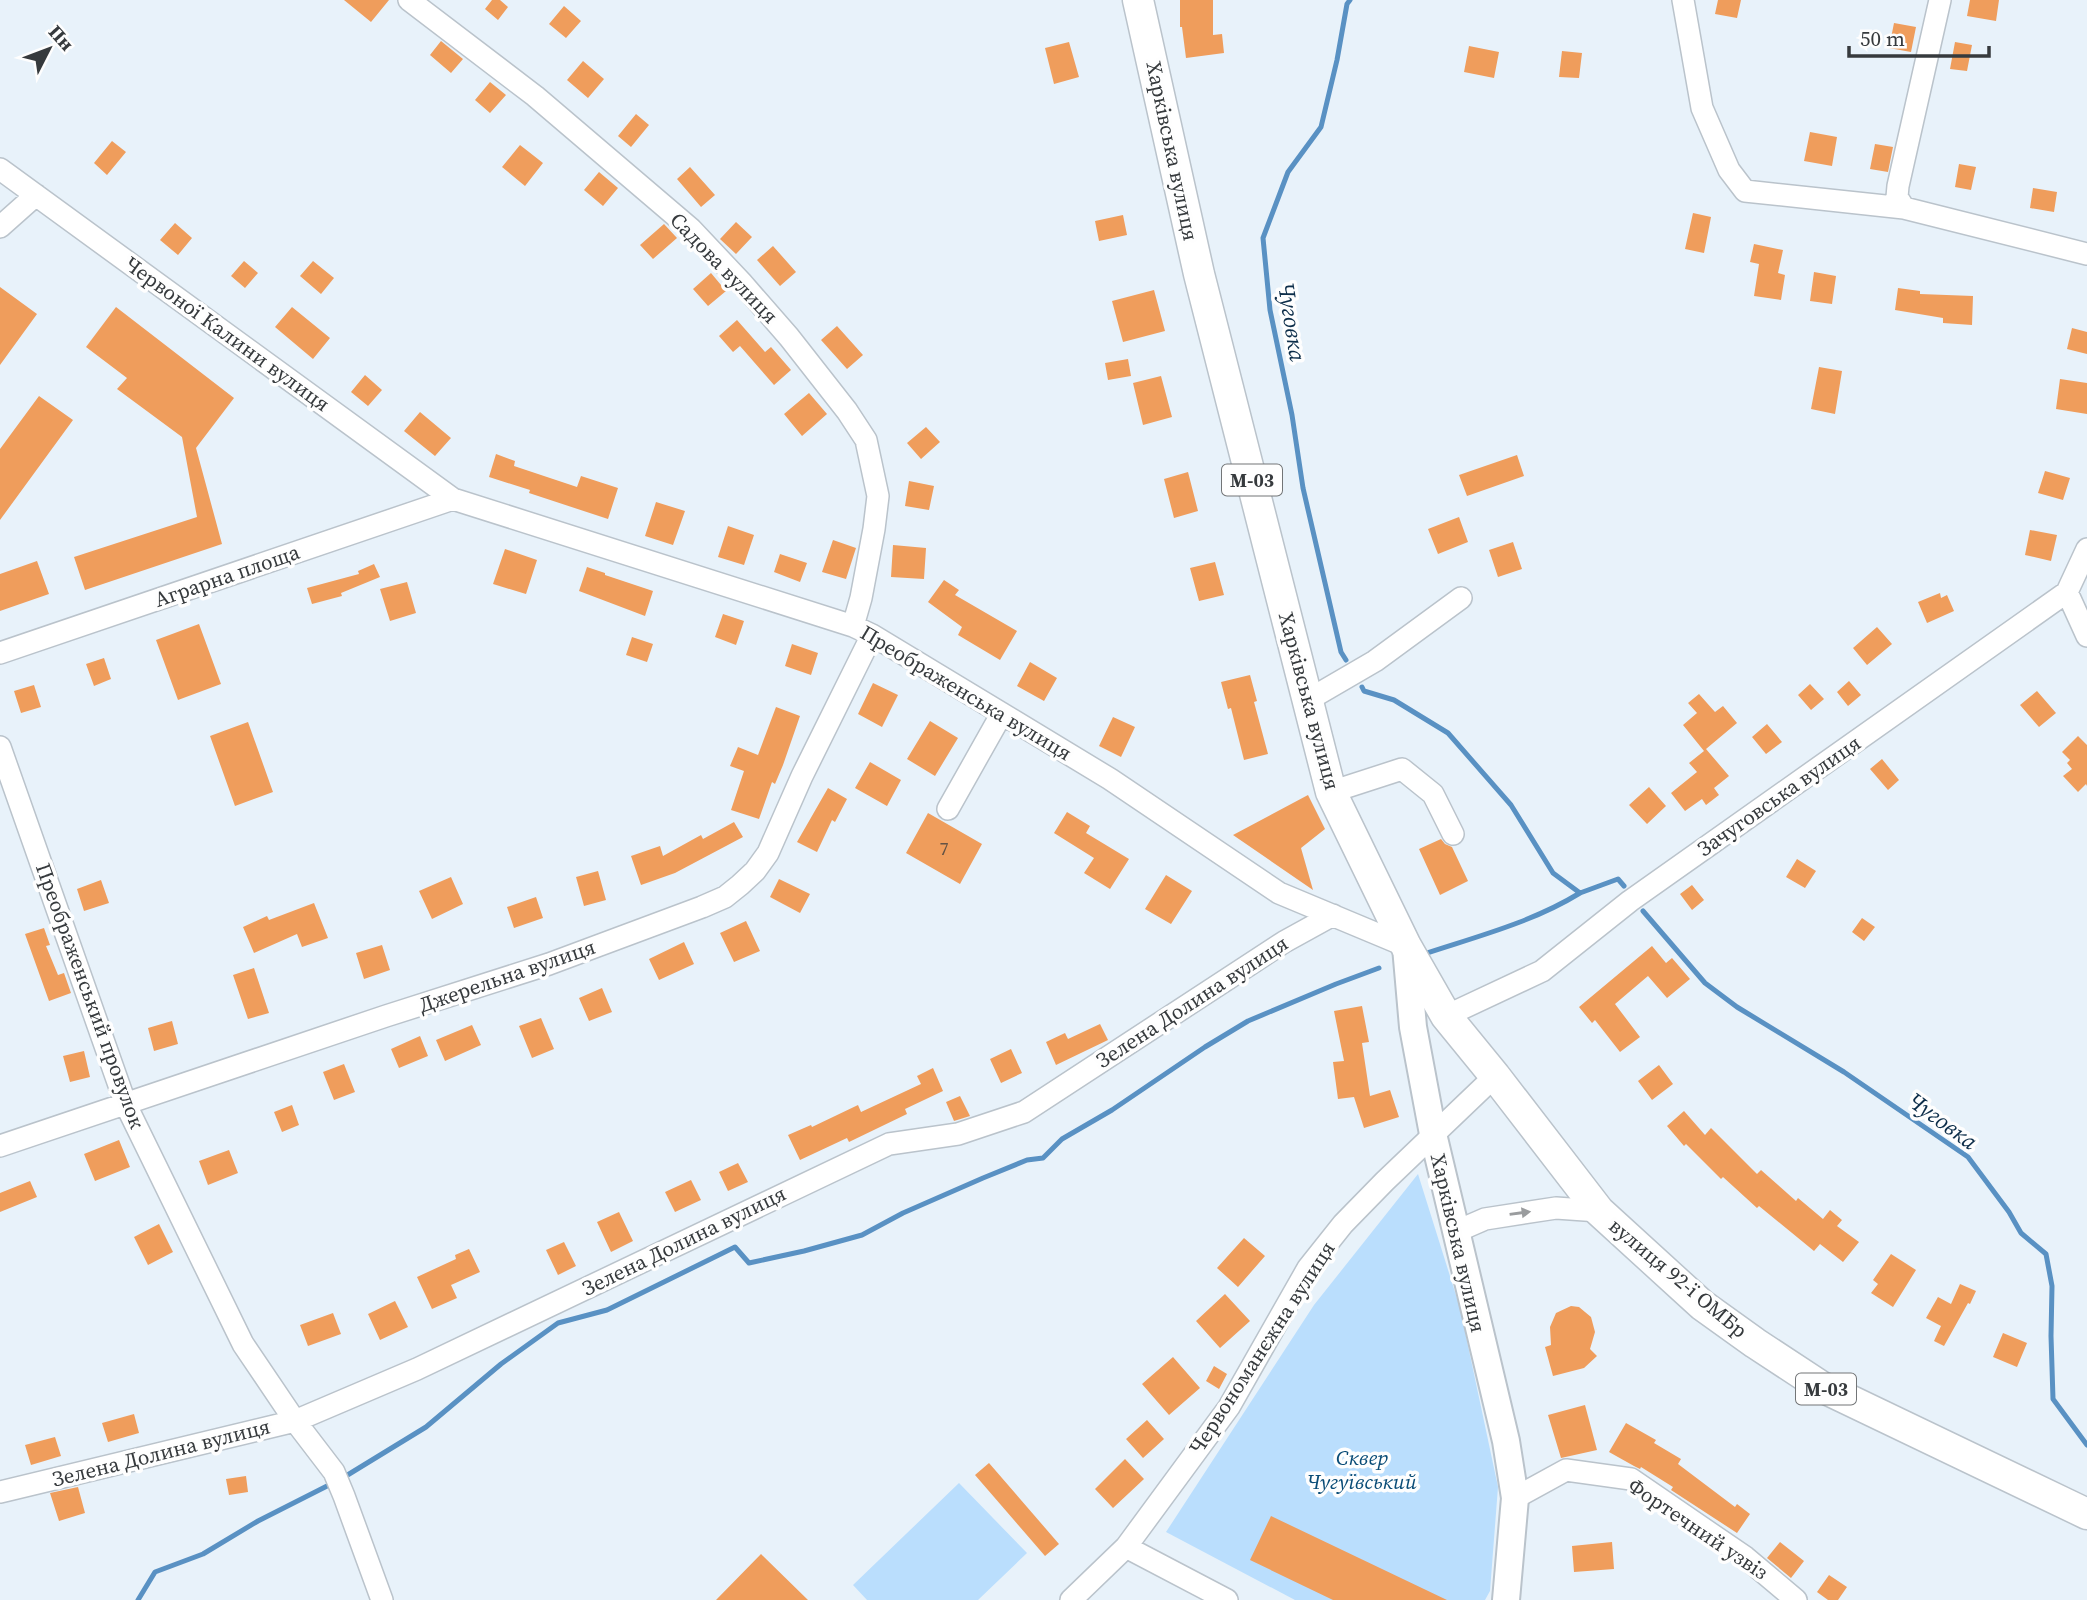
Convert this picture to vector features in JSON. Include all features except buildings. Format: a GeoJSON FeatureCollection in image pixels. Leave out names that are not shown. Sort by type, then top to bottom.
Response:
{"type":"FeatureCollection","features":[{"type":"Feature","properties":{"kind":"highway","name":"Харківська вулиця"},"geometry":{"type":"LineString","coordinates":[[1141,2],[1199,274],[1331,792],[1406,946]]}},
{"type":"Feature","properties":{"kind":"highway","name":"вулиця 92-ї ОМБр"},"geometry":{"type":"LineString","coordinates":[[1406,946],[1446,1016],[1599,1212],[1702,1305],[1822,1387],[2087,1514]]}},
{"type":"Feature","properties":{"kind":"main road","name":"Харківська вулиця"},"geometry":{"type":"LineString","coordinates":[[1406,946],[1413,1027],[1433,1134],[1506,1441],[1515,1498],[1506,1600]]}},
{"type":"Feature","properties":{"kind":"street","name":"Садова вулиця"},"geometry":{"type":"LineString","coordinates":[[410,0],[535,96],[691,229],[789,337],[847,411],[866,440],[878,496],[862,598],[863,630]]}},
{"type":"Feature","properties":{"kind":"street"},"geometry":{"type":"LineString","coordinates":[[1684,0],[1702,108],[1729,170],[1745,191],[1904,208],[2087,254]]}},
{"type":"Feature","properties":{"kind":"street"},"geometry":{"type":"LineString","coordinates":[[1904,208],[1897,197],[1898,186],[1940,0]]}},
{"type":"Feature","properties":{"kind":"street","name":"Червоної Калини вулиця"},"geometry":{"type":"LineString","coordinates":[[0,169],[453,499]]}},
{"type":"Feature","properties":{"kind":"street"},"geometry":{"type":"LineString","coordinates":[[0,227],[36,195]]}},
{"type":"Feature","properties":{"kind":"street","name":"Преображенська вулиця"},"geometry":{"type":"LineString","coordinates":[[453,499],[863,630],[1110,779],[1279,893],[1406,946]]}},
{"type":"Feature","properties":{"kind":"street","name":"Аграрна площа"},"geometry":{"type":"LineString","coordinates":[[0,653],[453,499]]}},
{"type":"Feature","properties":{"kind":"street","name":"Зачуговська вулиця"},"geometry":{"type":"LineString","coordinates":[[1446,1016],[1542,971],[1630,901],[2077,595],[2087,549]]}},
{"type":"Feature","properties":{"kind":"street"},"geometry":{"type":"LineString","coordinates":[[2077,595],[2087,636]]}},
{"type":"Feature","properties":{"kind":"street"},"geometry":{"type":"LineString","coordinates":[[1308,700],[1374,662],[1461,598]]}},
{"type":"Feature","properties":{"kind":"street","name":"Джерельна вулиця"},"geometry":{"type":"LineString","coordinates":[[0,1146],[549,964],[725,897],[755,871],[768,853],[863,630]]}},
{"type":"Feature","properties":{"kind":"street"},"geometry":{"type":"LineString","coordinates":[[948,809],[1001,715]]}},
{"type":"Feature","properties":{"kind":"street","name":"Преображенський провулок"},"geometry":{"type":"LineString","coordinates":[[0,747],[126,1105],[243,1344],[295,1421],[334,1472],[382,1600]]}},
{"type":"Feature","properties":{"kind":"street"},"geometry":{"type":"LineString","coordinates":[[1331,792],[1402,769],[1433,794],[1453,834]]}},
{"type":"Feature","properties":{"kind":"street","name":"Зелена Долина вулиця"},"geometry":{"type":"LineString","coordinates":[[0,1492],[295,1421],[417,1369],[889,1144],[958,1134],[1024,1112],[1284,942],[1333,915]]}},
{"type":"Feature","properties":{"kind":"street","name":"Червономанєжна вулиця"},"geometry":{"type":"LineString","coordinates":[[1071,1600],[1126,1547],[1229,1407],[1308,1268],[1343,1224],[1495,1076]]}},
{"type":"Feature","properties":{"kind":"street"},"geometry":{"type":"LineString","coordinates":[[1455,1232],[1485,1219],[1556,1208],[1599,1212]]}},
{"type":"Feature","properties":{"kind":"street","name":"Фортечний узвіз"},"geometry":{"type":"LineString","coordinates":[[1515,1498],[1566,1470],[1631,1479],[1745,1557],[1796,1600]]}},
{"type":"Feature","properties":{"kind":"street"},"geometry":{"type":"LineString","coordinates":[[1126,1547],[1223,1599]]}},
{"type":"Feature","properties":{"kind":"green space","name":"Сквер Чугуївський"},"geometry":{"type":"Polygon","coordinates":[[[1418,1174],[1460,1308],[1498,1487],[1490,1591],[1485,1600],[1295,1600],[1166,1532],[1314,1305],[1418,1174]]]}},
{"type":"Feature","properties":{"kind":"green space"},"geometry":{"type":"Polygon","coordinates":[[[959,1483],[1027,1553],[978,1600],[867,1600],[853,1585],[959,1483]]]}},
{"type":"Feature","properties":{"kind":"waterway","name":"Чуговка"},"geometry":{"type":"LineString","coordinates":[[1346,660],[1341,652],[1303,488],[1292,415],[1270,310],[1263,238],[1288,172],[1321,127],[1350,0]]}},
{"type":"Feature","properties":{"kind":"waterway","name":"Чуговка"},"geometry":{"type":"LineString","coordinates":[[1362,687],[1364,691],[1394,700],[1448,733],[1511,805],[1553,873],[1580,893],[1618,879],[1624,886]]}},
{"type":"Feature","properties":{"kind":"waterway"},"geometry":{"type":"LineString","coordinates":[[1421,955],[1522,921],[1580,893]]}},
{"type":"Feature","properties":{"kind":"waterway","name":"Чуговка"},"geometry":{"type":"LineString","coordinates":[[1643,911],[1705,983],[1737,1007],[1844,1072],[1968,1157],[2009,1212],[2021,1233],[2046,1254],[2052,1286],[2053,1399],[2087,1445]]}},
{"type":"Feature","properties":{"kind":"waterway"},"geometry":{"type":"LineString","coordinates":[[341,1479],[426,1427],[501,1364],[558,1323],[607,1310],[735,1247],[749,1263],[862,1235],[903,1213],[983,1178],[1027,1160],[1043,1158],[1062,1139],[1112,1110],[1248,1021],[1379,968]]}},
{"type":"Feature","properties":{"kind":"waterway"},"geometry":{"type":"LineString","coordinates":[[138,1600],[155,1572],[203,1554],[258,1521],[333,1483]]}}]}
